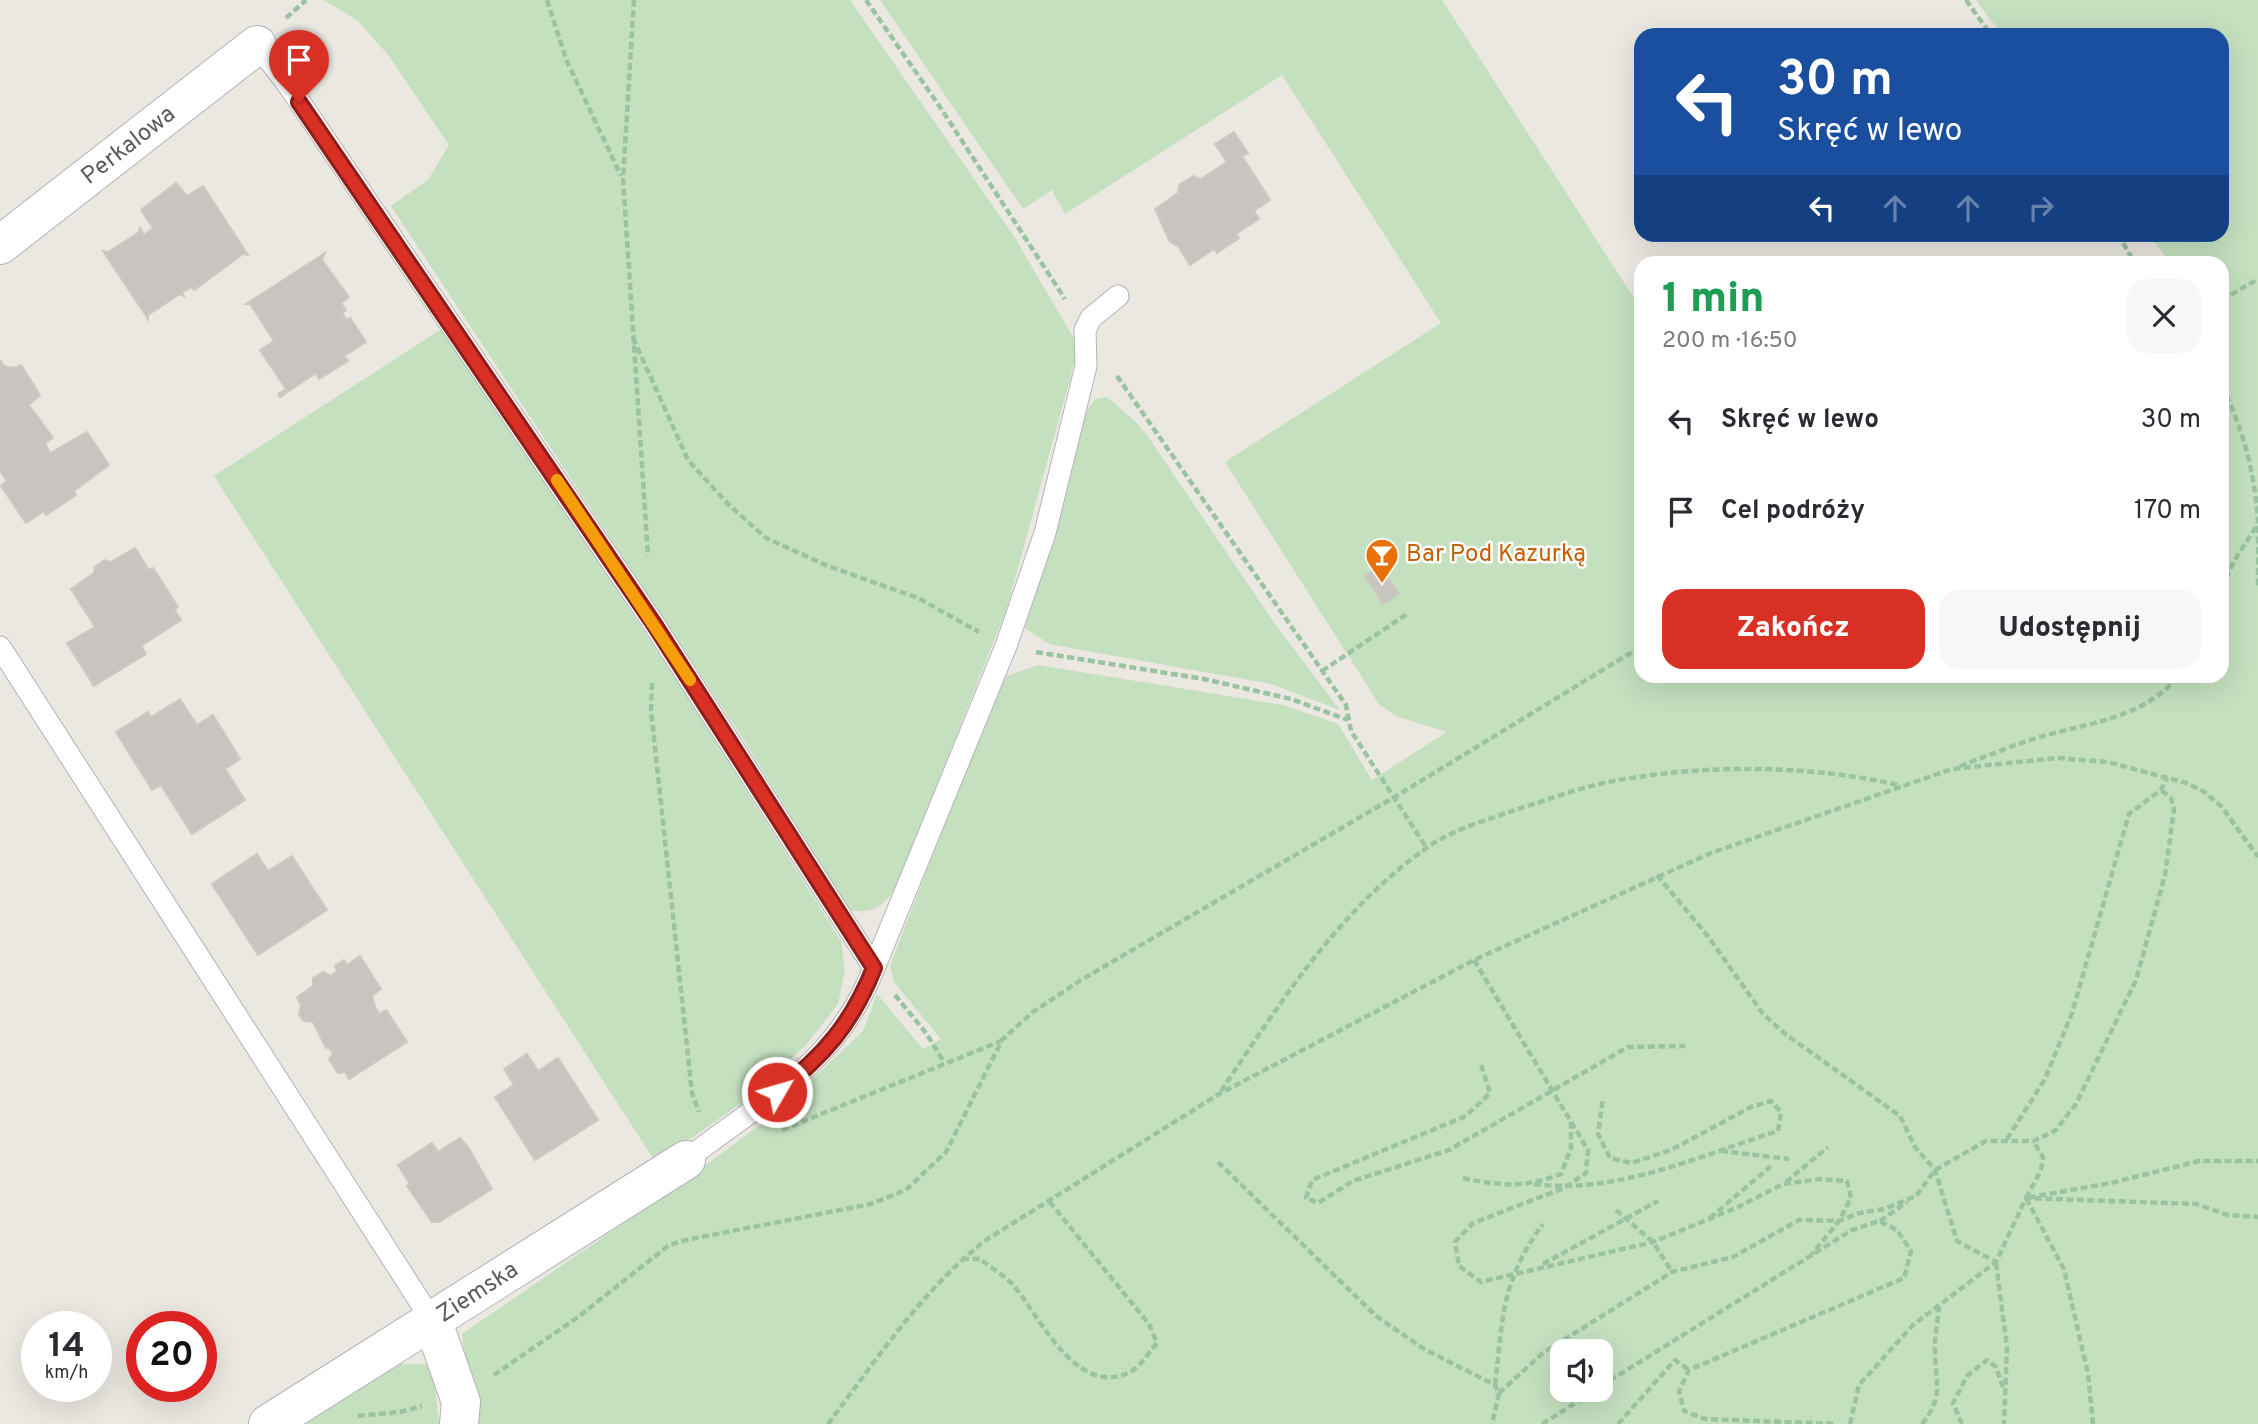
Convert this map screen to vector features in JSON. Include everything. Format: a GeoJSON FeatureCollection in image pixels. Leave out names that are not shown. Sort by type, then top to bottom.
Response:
{"type":"FeatureCollection","features":[{"type":"Feature","properties":{"kind":"street","name":"Perkalowa"},"geometry":{"type":"LineString","coordinates":[[0,245],[257,45]]}},
{"type":"Feature","properties":{"kind":"street","name":"Ziemska"},"geometry":{"type":"LineString","coordinates":[[268,1424],[686,1160]]}},
{"type":"Feature","properties":{"kind":"street"},"geometry":{"type":"LineString","coordinates":[[433,1322],[459,1409]]}},
{"type":"Feature","properties":{"kind":"lane"},"geometry":{"type":"LineString","coordinates":[[257,45],[291,90],[654,624],[874,968]]}},
{"type":"Feature","properties":{"kind":"lane"},"geometry":{"type":"LineString","coordinates":[[686,1160],[819,1058],[861,1000],[1006,646],[1045,533],[1086,366],[1085,330],[1091,318],[1118,296]]}},
{"type":"Feature","properties":{"kind":"lane"},"geometry":{"type":"LineString","coordinates":[[0,647],[433,1322]]}},
{"type":"Feature","properties":{"kind":"path"},"geometry":{"type":"LineString","coordinates":[[547,0],[566,59],[622,179]]}},
{"type":"Feature","properties":{"kind":"path"},"geometry":{"type":"LineString","coordinates":[[866,0],[940,107],[1085,330],[1346,705],[1351,731],[1426,847]]}},
{"type":"Feature","properties":{"kind":"path"},"geometry":{"type":"LineString","coordinates":[[1966,0],[1986,28]]}},
{"type":"Feature","properties":{"kind":"path"},"geometry":{"type":"LineString","coordinates":[[2229,296],[2258,279]]}},
{"type":"Feature","properties":{"kind":"path"},"geometry":{"type":"LineString","coordinates":[[631,334],[688,460],[727,504],[766,538],[828,566],[918,598],[1006,646],[1204,679],[1291,699],[1349,720]]}},
{"type":"Feature","properties":{"kind":"path"},"geometry":{"type":"LineString","coordinates":[[2229,400],[2237,416],[2255,477],[2258,587]]}},
{"type":"Feature","properties":{"kind":"path"},"geometry":{"type":"LineString","coordinates":[[2229,572],[2258,524]]}},
{"type":"Feature","properties":{"kind":"path"},"geometry":{"type":"LineString","coordinates":[[1322,671],[1407,614]]}},
{"type":"Feature","properties":{"kind":"path"},"geometry":{"type":"LineString","coordinates":[[771,1135],[1002,1040],[1033,1012],[1081,980],[1393,798],[1634,651]]}},
{"type":"Feature","properties":{"kind":"path"},"geometry":{"type":"LineString","coordinates":[[828,1424],[926,1294],[961,1259],[1220,1094],[1475,960],[1657,875],[2041,737],[2118,718],[2146,706],[2171,683]]}},
{"type":"Feature","properties":{"kind":"path"},"geometry":{"type":"LineString","coordinates":[[1952,769],[2057,758],[2108,762],[2167,777],[2203,791],[2221,806],[2255,844],[2258,857]]}},
{"type":"Feature","properties":{"kind":"path"},"geometry":{"type":"LineString","coordinates":[[1220,1094],[1313,956],[1334,930],[1426,847],[1498,816],[1618,780],[1702,771],[1784,772],[1852,775],[1899,786]]}},
{"type":"Feature","properties":{"kind":"path"},"geometry":{"type":"LineString","coordinates":[[2007,1139],[2045,1079],[2072,1013],[2129,814],[2161,790],[2167,777]]}},
{"type":"Feature","properties":{"kind":"path"},"geometry":{"type":"LineString","coordinates":[[1613,1378],[1852,1230],[1879,1222],[1916,1196],[1935,1170],[1986,1142],[2007,1139],[2033,1141],[2055,1131],[2077,1104],[2136,980],[2165,875],[2174,810],[2171,798],[2161,790]]}},
{"type":"Feature","properties":{"kind":"path"},"geometry":{"type":"LineString","coordinates":[[1657,875],[1707,935],[1745,993],[1763,1014],[1784,1033],[1900,1116],[1914,1147],[1935,1170],[1957,1241],[1996,1262]]}},
{"type":"Feature","properties":{"kind":"path"},"geometry":{"type":"LineString","coordinates":[[1463,1178],[1495,1185],[1535,1184],[1564,1188],[1586,1173],[1588,1150],[1475,960]]}},
{"type":"Feature","properties":{"kind":"path"},"geometry":{"type":"LineString","coordinates":[[874,968],[926,1033],[944,1062]]}},
{"type":"Feature","properties":{"kind":"path"},"geometry":{"type":"LineString","coordinates":[[346,1419],[400,1412],[459,1409],[481,1385],[578,1317],[668,1246],[681,1241],[871,1204],[906,1190],[946,1152],[1002,1040]]}},
{"type":"Feature","properties":{"kind":"path"},"geometry":{"type":"LineString","coordinates":[[1481,1065],[1490,1093],[1466,1116],[1312,1180],[1306,1198],[1318,1203],[1353,1181],[1449,1150],[1552,1088],[1628,1047],[1685,1046]]}},
{"type":"Feature","properties":{"kind":"path"},"geometry":{"type":"LineString","coordinates":[[1603,1098],[1598,1134],[1610,1157],[1631,1164],[1671,1150],[1751,1107],[1771,1101],[1781,1112],[1778,1131],[1640,1175],[1564,1188],[1473,1223],[1455,1242],[1459,1266],[1481,1282],[1653,1241],[1707,1221],[1783,1184],[1828,1147]]}},
{"type":"Feature","properties":{"kind":"path"},"geometry":{"type":"LineString","coordinates":[[1535,1184],[1561,1174],[1571,1148],[1571,1121]]}},
{"type":"Feature","properties":{"kind":"path"},"geometry":{"type":"LineString","coordinates":[[1850,1424],[1859,1385],[1913,1325],[1996,1262],[2041,1170],[2043,1157],[2033,1141]]}},
{"type":"Feature","properties":{"kind":"path"},"geometry":{"type":"LineString","coordinates":[[1717,1150],[1789,1159]]}},
{"type":"Feature","properties":{"kind":"path"},"geometry":{"type":"LineString","coordinates":[[2026,1198],[2111,1183],[2199,1161],[2258,1161]]}},
{"type":"Feature","properties":{"kind":"path"},"geometry":{"type":"LineString","coordinates":[[1218,1162],[1376,1316],[1424,1349],[1494,1385],[1499,1393]]}},
{"type":"Feature","properties":{"kind":"path"},"geometry":{"type":"LineString","coordinates":[[1707,1221],[1771,1166]]}},
{"type":"Feature","properties":{"kind":"path"},"geometry":{"type":"LineString","coordinates":[[1783,1184],[1820,1179],[1847,1181],[1851,1199],[1839,1221],[1812,1254]]}},
{"type":"Feature","properties":{"kind":"path"},"geometry":{"type":"LineString","coordinates":[[1492,1424],[1499,1393],[1543,1353],[1672,1272],[1733,1257],[1799,1220],[1839,1221],[1859,1213],[1884,1209],[1916,1196]]}},
{"type":"Feature","properties":{"kind":"path"},"geometry":{"type":"LineString","coordinates":[[2026,1198],[2196,1204],[2228,1215],[2258,1217]]}},
{"type":"Feature","properties":{"kind":"path"},"geometry":{"type":"LineString","coordinates":[[2026,1198],[2064,1269],[2088,1374],[2093,1424]]}},
{"type":"Feature","properties":{"kind":"path"},"geometry":{"type":"LineString","coordinates":[[961,1259],[980,1259],[1013,1284],[1047,1335],[1076,1365],[1104,1377],[1132,1370],[1157,1343],[1149,1324],[1049,1201]]}},
{"type":"Feature","properties":{"kind":"path"},"geometry":{"type":"LineString","coordinates":[[1536,1268],[1603,1229],[1628,1220],[1658,1201]]}},
{"type":"Feature","properties":{"kind":"path"},"geometry":{"type":"LineString","coordinates":[[1616,1210],[1653,1241],[1672,1272]]}},
{"type":"Feature","properties":{"kind":"path"},"geometry":{"type":"LineString","coordinates":[[1837,1424],[1705,1419],[1684,1411],[1679,1391],[1689,1370],[1904,1278],[1911,1251],[1897,1230],[1879,1222]]}},
{"type":"Feature","properties":{"kind":"path"},"geometry":{"type":"LineString","coordinates":[[1494,1385],[1511,1275],[1543,1224]]}},
{"type":"Feature","properties":{"kind":"path"},"geometry":{"type":"LineString","coordinates":[[1996,1262],[2007,1347],[2004,1424]]}},
{"type":"Feature","properties":{"kind":"path"},"geometry":{"type":"LineString","coordinates":[[1922,1424],[1935,1408],[1939,1386],[1935,1346],[1939,1306]]}},
{"type":"Feature","properties":{"kind":"path"},"geometry":{"type":"LineString","coordinates":[[1618,1424],[1675,1360],[1689,1370]]}},
{"type":"Feature","properties":{"kind":"path"},"geometry":{"type":"LineString","coordinates":[[1962,1424],[1953,1403],[1967,1376],[1987,1360],[1996,1367],[2005,1391]]}},
{"type":"Feature","properties":{"kind":"path"},"geometry":{"type":"LineString","coordinates":[[1542,1424],[1576,1402]]}},
{"type":"Feature","properties":{"kind":"green space"},"geometry":{"type":"Polygon","coordinates":[[[324,0],[850,0],[1015,238],[1076,342],[1074,364],[1007,608],[895,890],[880,905],[864,911],[849,910],[743,739],[391,206],[428,180],[449,145],[389,56],[357,20],[324,0]]]}},
{"type":"Feature","properties":{"kind":"green space"},"geometry":{"type":"Polygon","coordinates":[[[880,0],[1442,0],[1634,298],[1634,683],[2229,683],[2229,256],[2165,256],[2154,242],[2229,242],[2229,28],[1997,28],[1976,0],[2258,0],[2258,1424],[472,1424],[462,1334],[672,1190],[779,1111],[863,1031],[877,994],[923,1049],[941,1039],[894,982],[890,966],[994,695],[1007,676],[1038,665],[1283,705],[1338,724],[1372,780],[1447,732],[1396,716],[1379,704],[1225,462],[1441,323],[1282,75],[1065,214],[1052,190],[1023,209],[880,0]]]}},
{"type":"Feature","properties":{"kind":"green space"},"geometry":{"type":"Polygon","coordinates":[[[443,328],[683,690],[841,941],[845,970],[838,1004],[805,1046],[743,1102],[656,1163],[214,476],[443,328]]]}},
{"type":"Feature","properties":{"kind":"green space"},"geometry":{"type":"Polygon","coordinates":[[[1107,397],[1135,421],[1149,438],[1275,624],[1340,710],[1271,684],[1049,644],[1025,628],[1070,479],[1084,414],[1095,399],[1107,397]]]}},
{"type":"Feature","properties":{"kind":"green space"},"geometry":{"type":"Polygon","coordinates":[[[397,1364],[432,1364],[439,1424],[299,1424],[397,1364]]]}},
{"type":"Feature","properties":{"kind":"building"},"geometry":{"type":"Polygon","coordinates":[[[1234,132],[1248,153],[1242,156],[1270,200],[1254,211],[1259,219],[1236,234],[1239,238],[1217,253],[1214,249],[1190,265],[1178,246],[1170,242],[1155,209],[1178,193],[1179,185],[1193,176],[1201,179],[1227,162],[1215,144],[1234,132]]]}},
{"type":"Feature","properties":{"kind":"building"},"geometry":{"type":"Polygon","coordinates":[[[176,183],[187,196],[203,186],[248,255],[243,254],[194,290],[192,287],[182,292],[184,296],[180,294],[148,315],[148,319],[103,251],[108,252],[139,232],[140,228],[144,235],[153,228],[141,210],[176,183]]]}},
{"type":"Feature","properties":{"kind":"building"},"geometry":{"type":"Polygon","coordinates":[[[325,253],[322,260],[349,297],[341,303],[346,310],[342,313],[347,320],[350,318],[366,342],[344,356],[348,361],[319,379],[316,373],[280,397],[278,394],[286,389],[260,350],[274,341],[250,304],[246,304],[325,253]]]}},
{"type":"Feature","properties":{"kind":"building"},"geometry":{"type":"Polygon","coordinates":[[[0,360],[4,366],[14,368],[21,365],[40,395],[29,405],[53,438],[45,443],[50,453],[87,432],[109,465],[74,491],[76,495],[46,515],[44,511],[26,523],[1,486],[7,481],[0,471],[0,360]]]}},
{"type":"Feature","properties":{"kind":"building"},"geometry":{"type":"Polygon","coordinates":[[[135,548],[149,570],[153,568],[178,607],[174,609],[181,620],[141,646],[146,654],[94,686],[67,643],[95,627],[71,589],[94,573],[95,567],[104,560],[111,562],[135,548]]]}},
{"type":"Feature","properties":{"kind":"building","name":"Bar Pod Kazurką"},"geometry":{"type":"Polygon","coordinates":[[[1381,566],[1399,594],[1383,604],[1365,576],[1381,566]]]}},
{"type":"Feature","properties":{"kind":"building"},"geometry":{"type":"Polygon","coordinates":[[[180,699],[197,725],[213,715],[240,759],[225,769],[245,800],[192,834],[161,785],[152,790],[116,732],[148,712],[151,717],[180,699]]]}},
{"type":"Feature","properties":{"kind":"building"},"geometry":{"type":"Polygon","coordinates":[[[257,854],[268,871],[292,856],[327,910],[258,955],[212,884],[257,854]]]}},
{"type":"Feature","properties":{"kind":"building"},"geometry":{"type":"Polygon","coordinates":[[[360,956],[381,989],[372,996],[376,1009],[379,1014],[386,1010],[407,1042],[349,1079],[345,1072],[338,1073],[329,1059],[333,1054],[326,1048],[313,1022],[304,1021],[299,1015],[301,1005],[297,997],[313,986],[313,978],[323,972],[331,976],[337,971],[335,966],[344,960],[347,965],[360,956]]]}},
{"type":"Feature","properties":{"kind":"building"},"geometry":{"type":"Polygon","coordinates":[[[527,1054],[538,1071],[558,1058],[598,1120],[535,1160],[495,1097],[514,1085],[504,1069],[527,1054]]]}},
{"type":"Feature","properties":{"kind":"building"},"geometry":{"type":"Polygon","coordinates":[[[460,1138],[492,1189],[439,1222],[432,1222],[407,1186],[410,1184],[398,1165],[432,1143],[438,1152],[460,1138]]]}},
{"type":"Feature","properties":{"kind":"slow traffic"},"geometry":{"type":"LineString","coordinates":[[557,480],[690,680]]}},
{"type":"Feature","properties":{"kind":"place","name":"Bar Pod Kazurką"},"geometry":{"type":"Point","coordinates":[1382,585]}},
{"type":"Feature","properties":{"kind":"route"},"geometry":{"type":"LineString","coordinates":[[299,102],[654,624],[874,968],[861,1000],[839,1034],[819,1058],[777,1092]]}}]}
